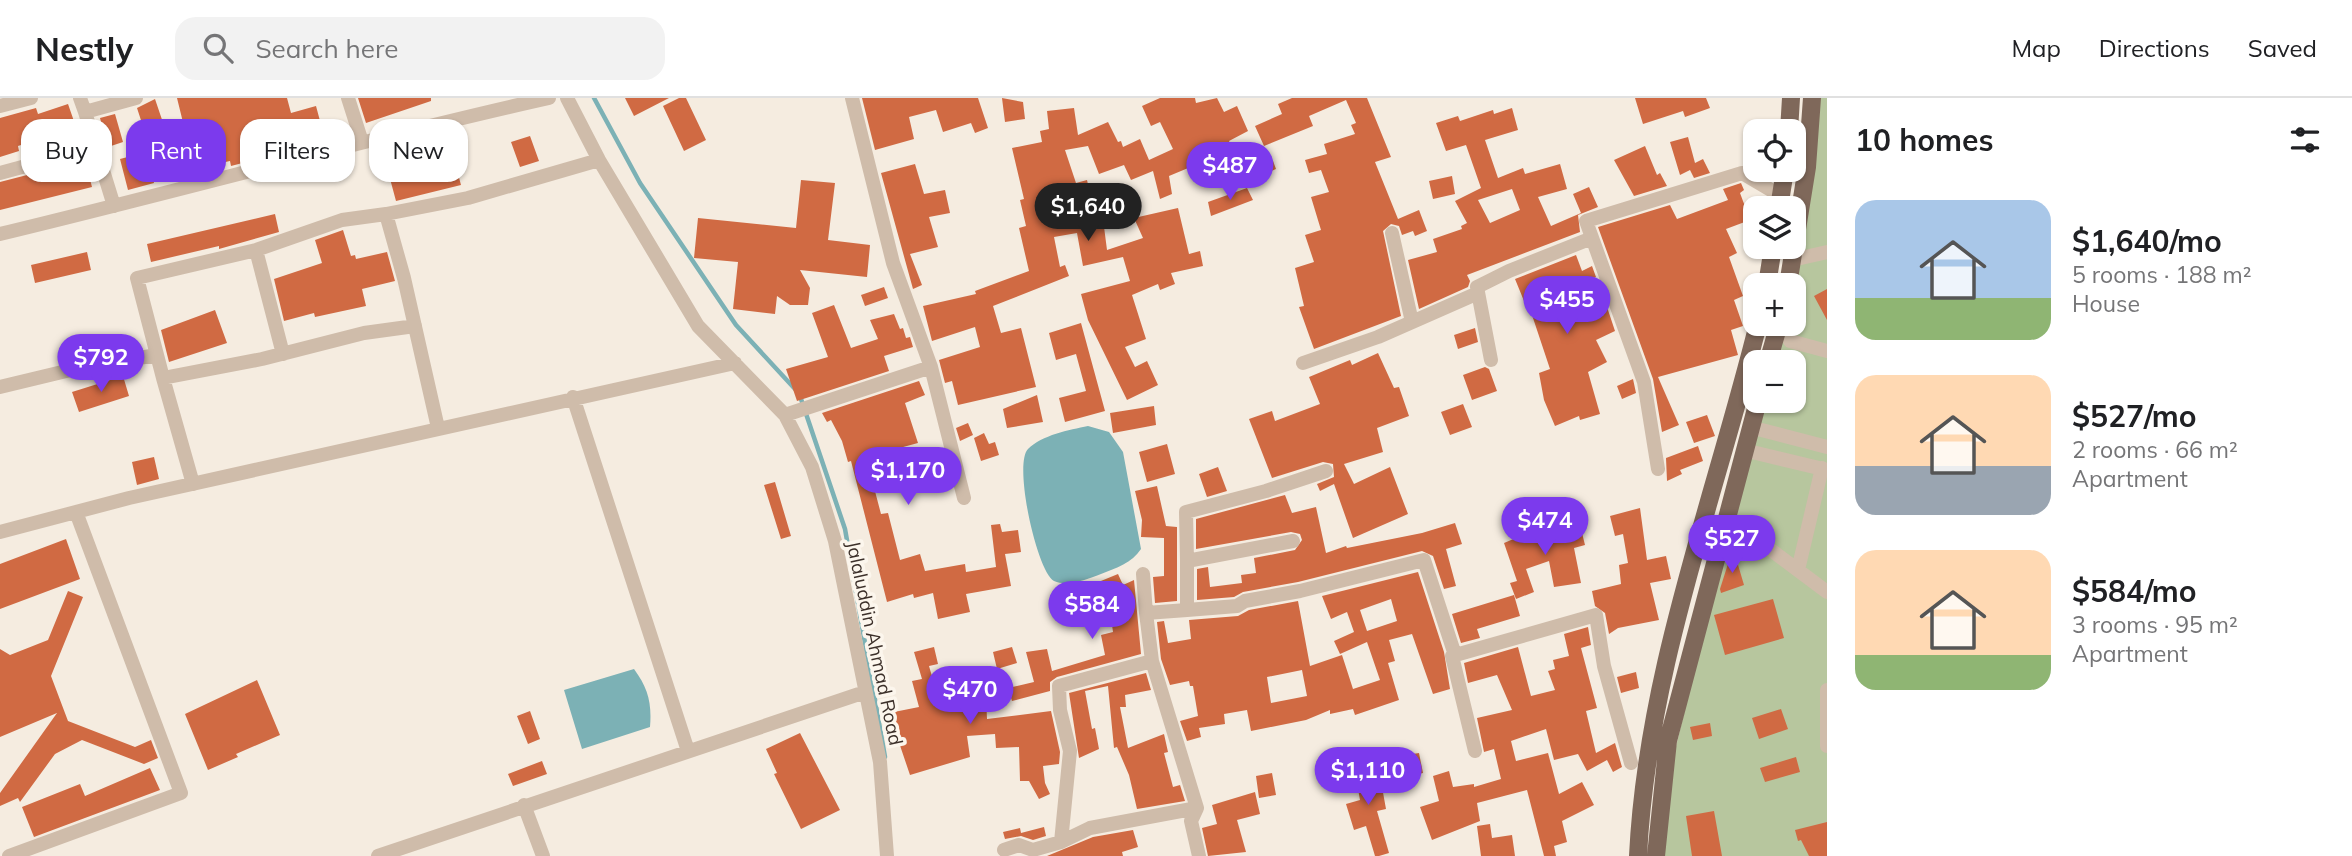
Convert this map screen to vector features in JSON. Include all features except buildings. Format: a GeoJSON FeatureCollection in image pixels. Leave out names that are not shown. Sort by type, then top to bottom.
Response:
{"type":"FeatureCollection","features":[{"type":"Feature","properties":{"kind":"main road"},"geometry":{"type":"LineString","coordinates":[[1790,119],[1791,98]]}},
{"type":"Feature","properties":{"kind":"main road"},"geometry":{"type":"LineString","coordinates":[[1790,273],[1807,167],[1812,98]]}},
{"type":"Feature","properties":{"kind":"main road"},"geometry":{"type":"LineString","coordinates":[[1638,856],[1649,736],[1664,668],[1690,562],[1731,433],[1755,336]]}},
{"type":"Feature","properties":{"kind":"main road"},"geometry":{"type":"LineString","coordinates":[[1656,856],[1668,741],[1754,413]]}},
{"type":"Feature","properties":{"kind":"street"},"geometry":{"type":"LineString","coordinates":[[0,106],[32,98]]}},
{"type":"Feature","properties":{"kind":"street"},"geometry":{"type":"LineString","coordinates":[[83,105],[136,98]]}},
{"type":"Feature","properties":{"kind":"street"},"geometry":{"type":"LineString","coordinates":[[348,98],[362,142]]}},
{"type":"Feature","properties":{"kind":"street"},"geometry":{"type":"LineString","coordinates":[[0,234],[548,98]]}},
{"type":"Feature","properties":{"kind":"street","name":"Jalaluddin Ahmad Road"},"geometry":{"type":"LineString","coordinates":[[568,98],[599,160],[698,326],[785,415],[812,467],[835,541],[880,762],[887,856]]}},
{"type":"Feature","properties":{"kind":"street"},"geometry":{"type":"LineString","coordinates":[[852,98],[893,262],[931,367],[964,498]]}},
{"type":"Feature","properties":{"kind":"street"},"geometry":{"type":"LineString","coordinates":[[193,484],[137,278],[256,250],[342,220],[468,198],[599,160]]}},
{"type":"Feature","properties":{"kind":"street"},"geometry":{"type":"LineString","coordinates":[[0,173],[21,167]]}},
{"type":"Feature","properties":{"kind":"street"},"geometry":{"type":"LineString","coordinates":[[1658,469],[1644,382],[1586,221],[1742,173],[1772,196]]}},
{"type":"Feature","properties":{"kind":"street"},"geometry":{"type":"LineString","coordinates":[[107,182],[114,206]]}},
{"type":"Feature","properties":{"kind":"street"},"geometry":{"type":"LineString","coordinates":[[386,214],[438,428]]}},
{"type":"Feature","properties":{"kind":"street"},"geometry":{"type":"LineString","coordinates":[[1392,233],[1412,322]]}},
{"type":"Feature","properties":{"kind":"street"},"geometry":{"type":"LineString","coordinates":[[1491,360],[1477,287],[1509,271],[1592,238]]}},
{"type":"Feature","properties":{"kind":"street"},"geometry":{"type":"LineString","coordinates":[[256,250],[283,354]]}},
{"type":"Feature","properties":{"kind":"street"},"geometry":{"type":"LineString","coordinates":[[1792,260],[1827,252]]}},
{"type":"Feature","properties":{"kind":"street"},"geometry":{"type":"LineString","coordinates":[[1303,363],[1412,322],[1478,293]]}},
{"type":"Feature","properties":{"kind":"street"},"geometry":{"type":"LineString","coordinates":[[163,378],[283,354],[364,333],[415,326]]}},
{"type":"Feature","properties":{"kind":"street"},"geometry":{"type":"LineString","coordinates":[[1790,341],[1827,351]]}},
{"type":"Feature","properties":{"kind":"street"},"geometry":{"type":"LineString","coordinates":[[0,387],[83,367],[157,355]]}},
{"type":"Feature","properties":{"kind":"street"},"geometry":{"type":"LineString","coordinates":[[0,532],[193,484],[573,397],[735,363]]}},
{"type":"Feature","properties":{"kind":"street"},"geometry":{"type":"LineString","coordinates":[[785,415],[931,367]]}},
{"type":"Feature","properties":{"kind":"street"},"geometry":{"type":"LineString","coordinates":[[573,397],[688,751]]}},
{"type":"Feature","properties":{"kind":"street"},"geometry":{"type":"LineString","coordinates":[[1750,427],[1827,447]]}},
{"type":"Feature","properties":{"kind":"street"},"geometry":{"type":"LineString","coordinates":[[1744,450],[1825,469],[1798,570]]}},
{"type":"Feature","properties":{"kind":"street"},"geometry":{"type":"LineString","coordinates":[[1187,610],[1186,512],[1266,491],[1326,471]]}},
{"type":"Feature","properties":{"kind":"street"},"geometry":{"type":"LineString","coordinates":[[9,856],[181,793],[75,512]]}},
{"type":"Feature","properties":{"kind":"street"},"geometry":{"type":"LineString","coordinates":[[1743,528],[1827,592]]}},
{"type":"Feature","properties":{"kind":"street"},"geometry":{"type":"LineString","coordinates":[[1187,561],[1293,541]]}},
{"type":"Feature","properties":{"kind":"street"},"geometry":{"type":"LineString","coordinates":[[1146,613],[1237,606],[1245,601],[1300,591],[1424,560],[1451,634],[1455,655]]}},
{"type":"Feature","properties":{"kind":"street"},"geometry":{"type":"LineString","coordinates":[[1143,574],[1152,661],[1197,808],[1192,821],[1199,856]]}},
{"type":"Feature","properties":{"kind":"street"},"geometry":{"type":"LineString","coordinates":[[1475,751],[1452,656],[1596,615],[1604,666],[1630,763]]}},
{"type":"Feature","properties":{"kind":"street"},"geometry":{"type":"LineString","coordinates":[[1061,842],[1065,779],[1070,751],[1060,710],[1059,686],[1152,661]]}},
{"type":"Feature","properties":{"kind":"street"},"geometry":{"type":"LineString","coordinates":[[1827,690],[1827,747]]}},
{"type":"Feature","properties":{"kind":"street"},"geometry":{"type":"LineString","coordinates":[[378,856],[865,692]]}},
{"type":"Feature","properties":{"kind":"street"},"geometry":{"type":"LineString","coordinates":[[524,805],[543,856]]}},
{"type":"Feature","properties":{"kind":"street"},"geometry":{"type":"LineString","coordinates":[[1004,850],[1019,845],[1033,850],[1061,842],[1090,828],[1197,808]]}},
{"type":"Feature","properties":{"kind":"green space"},"geometry":{"type":"Polygon","coordinates":[[[1810,98],[1827,98],[1827,856],[1665,856],[1662,805],[1756,413],[1806,413],[1806,350],[1772,350],[1776,336],[1806,336],[1806,273],[1795,273],[1796,259],[1806,259],[1806,196],[1802,196],[1803,182],[1806,182],[1810,98]]]}},
{"type":"Feature","properties":{"kind":"water"},"geometry":{"type":"Polygon","coordinates":[[[1088,426],[1109,432],[1123,452],[1141,549],[1112,570],[1078,582],[1060,583],[1047,573],[1034,539],[1025,495],[1024,459],[1028,449],[1041,440],[1088,426]]]}},
{"type":"Feature","properties":{"kind":"water"},"geometry":{"type":"Polygon","coordinates":[[[634,669],[648,696],[650,727],[582,749],[564,690],[634,669]]]}},
{"type":"Feature","properties":{"kind":"waterway"},"geometry":{"type":"LineString","coordinates":[[594,98],[640,183],[736,325],[795,389]]}},
{"type":"Feature","properties":{"kind":"waterway"},"geometry":{"type":"LineString","coordinates":[[800,396],[845,529],[885,757]]}}]}
